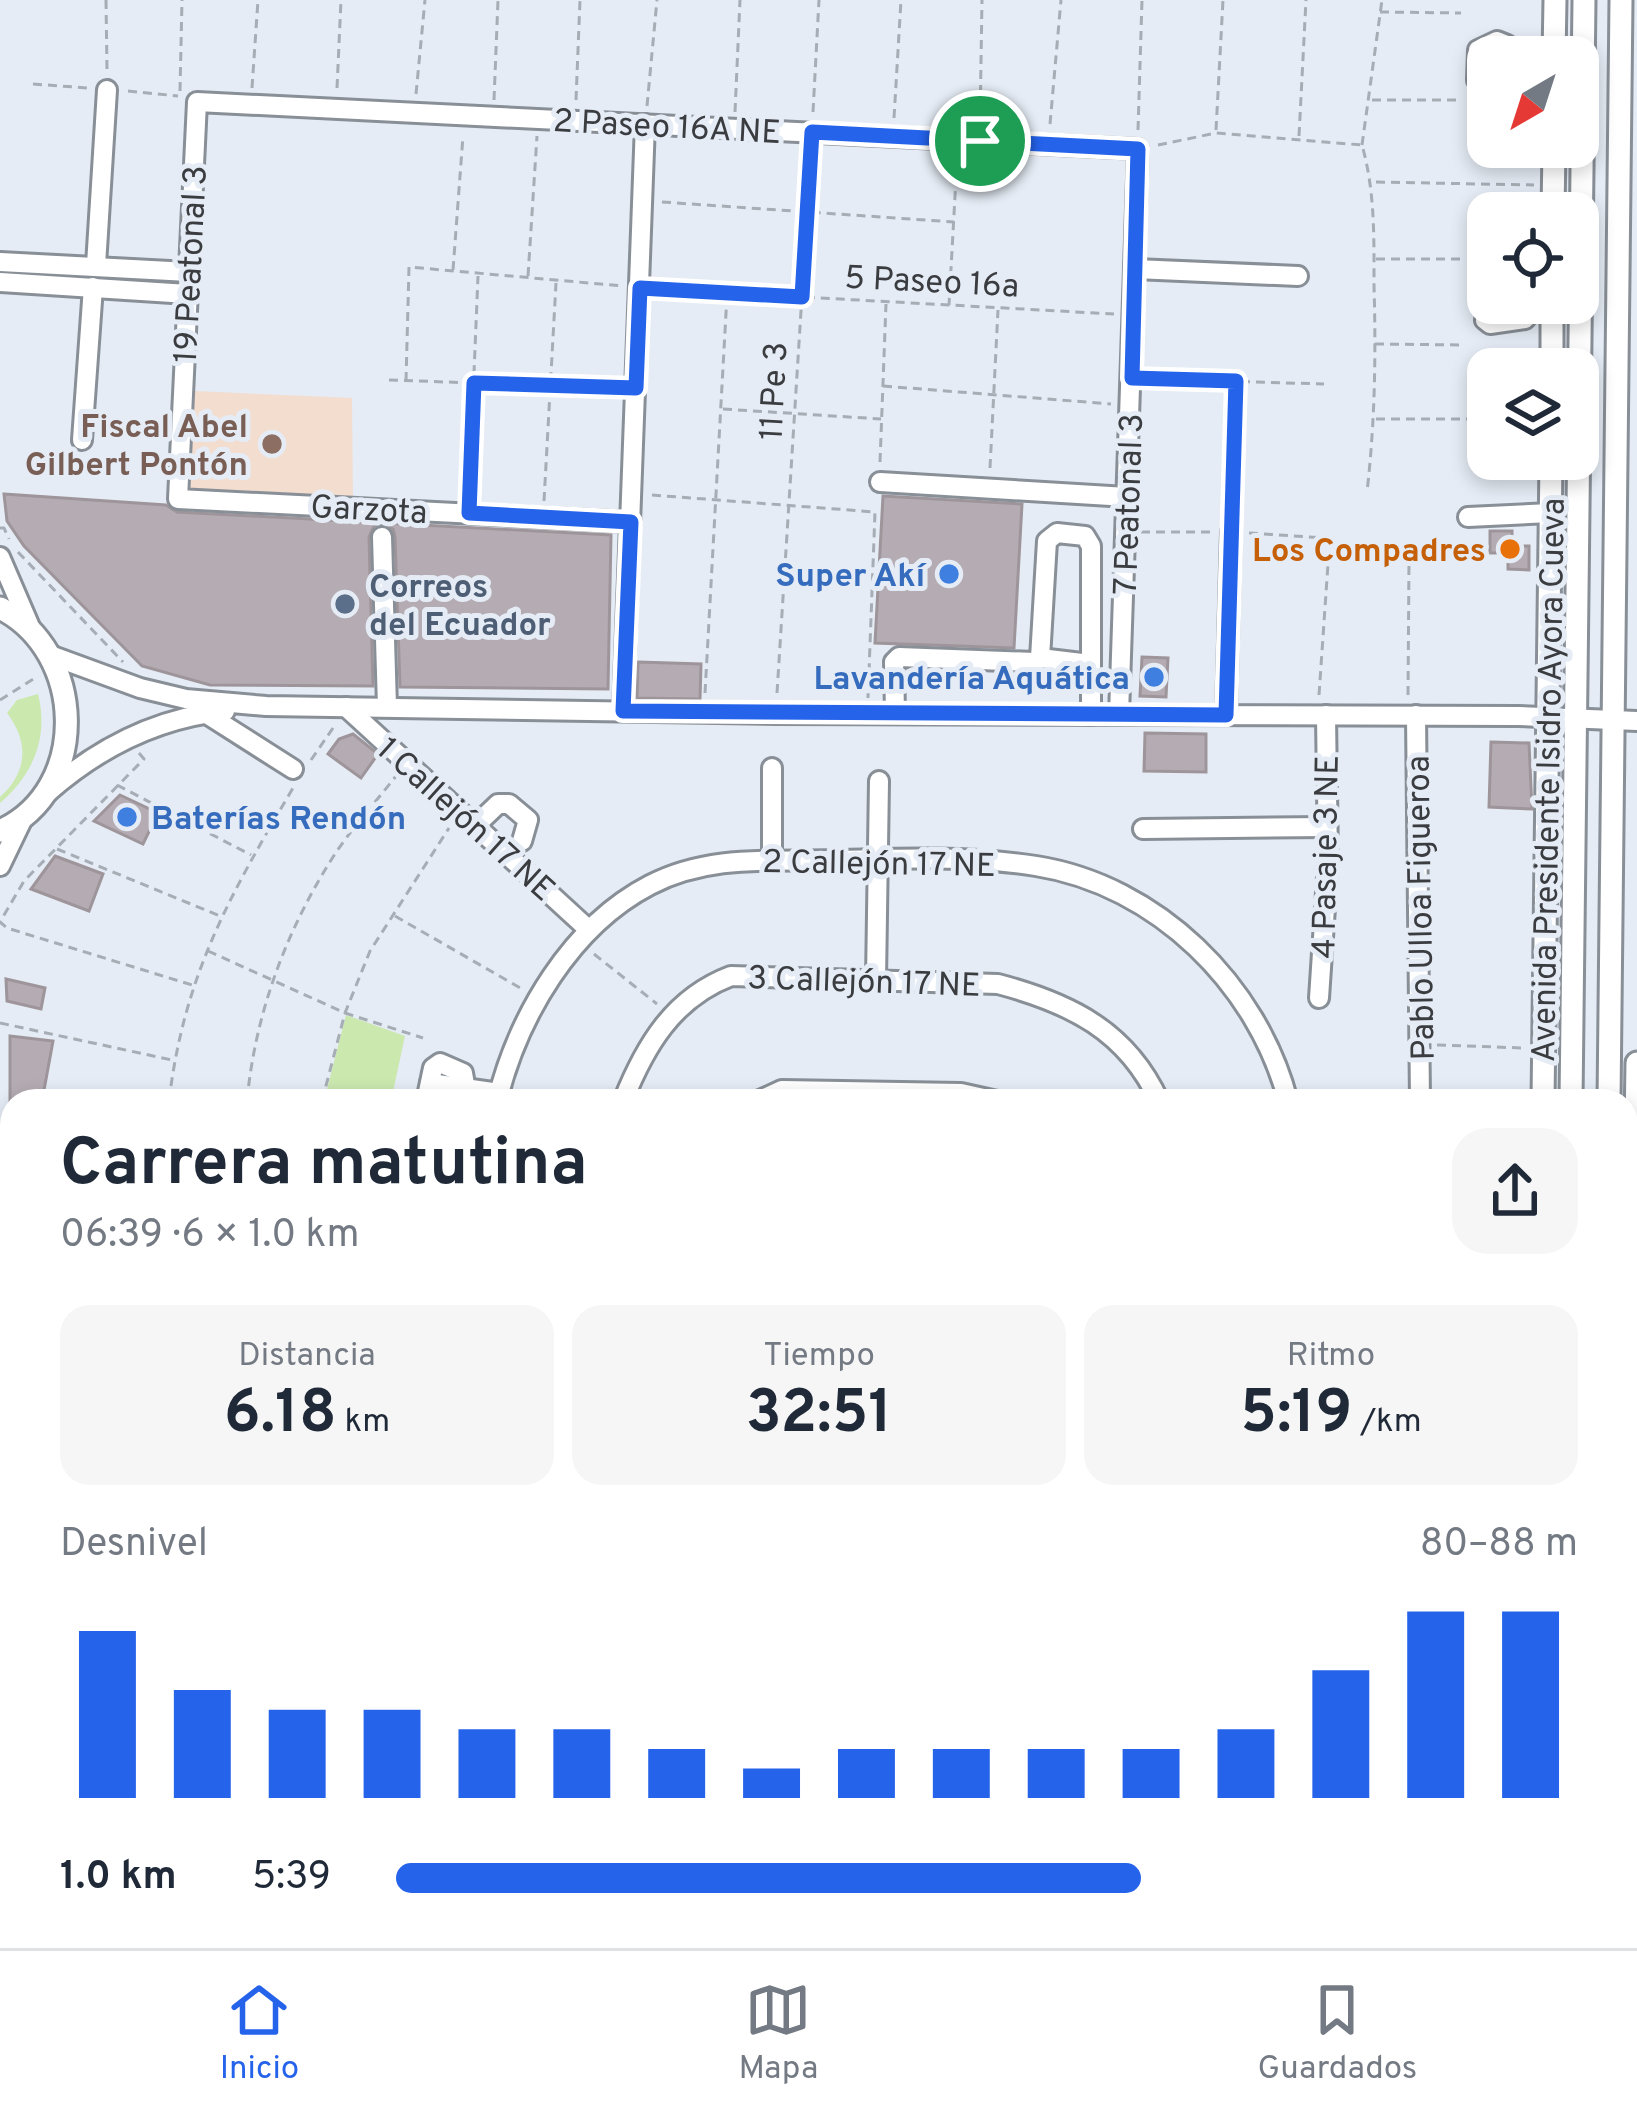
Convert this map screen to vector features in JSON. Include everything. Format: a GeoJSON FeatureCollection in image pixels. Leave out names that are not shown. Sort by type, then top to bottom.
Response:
{"type":"FeatureCollection","features":[{"type":"Feature","properties":{"kind":"main road"},"geometry":{"type":"LineString","coordinates":[[1554,36],[1555,0]]}},
{"type":"Feature","properties":{"kind":"main road","name":"Avenida Presidente Isidro Ayora Cueva"},"geometry":{"type":"LineString","coordinates":[[1571,1089],[1584,0]]}},
{"type":"Feature","properties":{"kind":"main road","name":"Avenida Presidente Isidro Ayora Cueva"},"geometry":{"type":"LineString","coordinates":[[1610,1089],[1626,720],[1621,0]]}},
{"type":"Feature","properties":{"kind":"main road"},"geometry":{"type":"LineString","coordinates":[[1554,168],[1554,192]]}},
{"type":"Feature","properties":{"kind":"main road","name":"Avenida Presidente Isidro Ayora Cueva"},"geometry":{"type":"LineString","coordinates":[[1543,1089],[1551,480]]}},
{"type":"Feature","properties":{"kind":"main road"},"geometry":{"type":"LineString","coordinates":[[4,607],[33,634],[40,664],[64,689],[68,727],[61,763],[44,796],[8,829]]}},
{"type":"Feature","properties":{"kind":"street"},"geometry":{"type":"LineString","coordinates":[[96,265],[107,90]]}},
{"type":"Feature","properties":{"kind":"street","name":"2 Paseo 16A NE"},"geometry":{"type":"LineString","coordinates":[[196,102],[1138,149]]}},
{"type":"Feature","properties":{"kind":"street","name":"19 Peatonal 3"},"geometry":{"type":"LineString","coordinates":[[178,499],[196,102]]}},
{"type":"Feature","properties":{"kind":"street"},"geometry":{"type":"LineString","coordinates":[[623,711],[645,124]]}},
{"type":"Feature","properties":{"kind":"street","name":"7 Peatonal 3"},"geometry":{"type":"LineString","coordinates":[[1118,715],[1138,149]]}},
{"type":"Feature","properties":{"kind":"street"},"geometry":{"type":"LineString","coordinates":[[0,262],[189,272]]}},
{"type":"Feature","properties":{"kind":"street"},"geometry":{"type":"LineString","coordinates":[[1136,269],[1298,276]]}},
{"type":"Feature","properties":{"kind":"street"},"geometry":{"type":"LineString","coordinates":[[0,282],[188,294]]}},
{"type":"Feature","properties":{"kind":"street"},"geometry":{"type":"LineString","coordinates":[[82,440],[93,287]]}},
{"type":"Feature","properties":{"kind":"street"},"geometry":{"type":"LineString","coordinates":[[880,482],[1127,497]]}},
{"type":"Feature","properties":{"kind":"street"},"geometry":{"type":"LineString","coordinates":[[381,488],[383,509]]}},
{"type":"Feature","properties":{"kind":"street","name":"Garzota"},"geometry":{"type":"LineString","coordinates":[[178,499],[631,522]]}},
{"type":"Feature","properties":{"kind":"street"},"geometry":{"type":"LineString","coordinates":[[1468,517],[1550,513]]}},
{"type":"Feature","properties":{"kind":"street"},"geometry":{"type":"LineString","coordinates":[[1040,658],[1047,541],[1057,532],[1085,536],[1091,546],[1091,715]]}},
{"type":"Feature","properties":{"kind":"street"},"geometry":{"type":"LineString","coordinates":[[1226,715],[1231,532]]}},
{"type":"Feature","properties":{"kind":"street"},"geometry":{"type":"LineString","coordinates":[[382,537],[387,707]]}},
{"type":"Feature","properties":{"kind":"street"},"geometry":{"type":"LineString","coordinates":[[0,557],[33,634]]}},
{"type":"Feature","properties":{"kind":"street"},"geometry":{"type":"LineString","coordinates":[[895,714],[895,662],[899,657],[1034,662],[1040,658],[1090,664]]}},
{"type":"Feature","properties":{"kind":"street"},"geometry":{"type":"LineString","coordinates":[[40,664],[186,699],[266,706],[1626,720]]}},
{"type":"Feature","properties":{"kind":"street"},"geometry":{"type":"LineString","coordinates":[[44,796],[125,739],[166,722],[266,706]]}},
{"type":"Feature","properties":{"kind":"street","name":"1 Callejón 17 NE"},"geometry":{"type":"LineString","coordinates":[[346,707],[468,818],[584,935]]}},
{"type":"Feature","properties":{"kind":"street"},"geometry":{"type":"LineString","coordinates":[[205,713],[299,772]]}},
{"type":"Feature","properties":{"kind":"street","name":"4 Pasaje 3 NE"},"geometry":{"type":"LineString","coordinates":[[1319,998],[1327,827],[1322,715]]}},
{"type":"Feature","properties":{"kind":"street","name":"Pablo Ulloa Figueroa"},"geometry":{"type":"LineString","coordinates":[[1412,715],[1420,1089]]}},
{"type":"Feature","properties":{"kind":"street"},"geometry":{"type":"LineString","coordinates":[[772,768],[772,859]]}},
{"type":"Feature","properties":{"kind":"street"},"geometry":{"type":"LineString","coordinates":[[876,980],[879,781]]}},
{"type":"Feature","properties":{"kind":"street"},"geometry":{"type":"LineString","coordinates":[[468,818],[509,804],[528,820],[522,841]]}},
{"type":"Feature","properties":{"kind":"street"},"geometry":{"type":"LineString","coordinates":[[1143,829],[1327,827]]}},
{"type":"Feature","properties":{"kind":"street"},"geometry":{"type":"LineString","coordinates":[[0,866],[8,829]]}},
{"type":"Feature","properties":{"kind":"street","name":"2 Callejón 17 NE"},"geometry":{"type":"LineString","coordinates":[[501,1089],[539,998],[584,935],[652,884],[700,865],[880,859],[1035,866],[1105,888],[1176,930],[1229,980],[1260,1031],[1283,1089]]}},
{"type":"Feature","properties":{"kind":"street","name":"3 Callejón 17 NE"},"geometry":{"type":"LineString","coordinates":[[670,1015],[696,991],[730,976],[998,985],[1056,1002],[1109,1031],[1152,1089]]}},
{"type":"Feature","properties":{"kind":"street"},"geometry":{"type":"LineString","coordinates":[[628,1089],[670,1015]]}},
{"type":"Feature","properties":{"kind":"path"},"geometry":{"type":"LineString","coordinates":[[106,0],[107,90]]}},
{"type":"Feature","properties":{"kind":"path"},"geometry":{"type":"LineString","coordinates":[[182,0],[180,91],[196,102]]}},
{"type":"Feature","properties":{"kind":"path"},"geometry":{"type":"LineString","coordinates":[[251,103],[258,0]]}},
{"type":"Feature","properties":{"kind":"path"},"geometry":{"type":"LineString","coordinates":[[336,107],[341,0]]}},
{"type":"Feature","properties":{"kind":"path"},"geometry":{"type":"LineString","coordinates":[[415,112],[425,0]]}},
{"type":"Feature","properties":{"kind":"path"},"geometry":{"type":"LineString","coordinates":[[493,116],[498,0]]}},
{"type":"Feature","properties":{"kind":"path"},"geometry":{"type":"LineString","coordinates":[[575,120],[580,0]]}},
{"type":"Feature","properties":{"kind":"path"},"geometry":{"type":"LineString","coordinates":[[645,124],[657,0]]}},
{"type":"Feature","properties":{"kind":"path"},"geometry":{"type":"LineString","coordinates":[[734,128],[740,0]]}},
{"type":"Feature","properties":{"kind":"path","name":"11 Pe 3"},"geometry":{"type":"LineString","coordinates":[[776,714],[819,0]]}},
{"type":"Feature","properties":{"kind":"path"},"geometry":{"type":"LineString","coordinates":[[893,137],[901,0]]}},
{"type":"Feature","properties":{"kind":"path"},"geometry":{"type":"LineString","coordinates":[[980,141],[982,0]]}},
{"type":"Feature","properties":{"kind":"path"},"geometry":{"type":"LineString","coordinates":[[1048,145],[1060,0]]}},
{"type":"Feature","properties":{"kind":"path"},"geometry":{"type":"LineString","coordinates":[[1142,0],[1138,149],[1216,133],[1362,145]]}},
{"type":"Feature","properties":{"kind":"path"},"geometry":{"type":"LineString","coordinates":[[1216,133],[1223,0]]}},
{"type":"Feature","properties":{"kind":"path"},"geometry":{"type":"LineString","coordinates":[[1298,139],[1306,0]]}},
{"type":"Feature","properties":{"kind":"path"},"geometry":{"type":"LineString","coordinates":[[1366,492],[1376,419],[1376,344],[1372,182],[1362,145],[1382,0]]}},
{"type":"Feature","properties":{"kind":"path"},"geometry":{"type":"LineString","coordinates":[[1380,12],[1461,13]]}},
{"type":"Feature","properties":{"kind":"path"},"geometry":{"type":"LineString","coordinates":[[33,84],[177,95],[196,102]]}},
{"type":"Feature","properties":{"kind":"path"},"geometry":{"type":"LineString","coordinates":[[1370,100],[1460,100]]}},
{"type":"Feature","properties":{"kind":"path"},"geometry":{"type":"LineString","coordinates":[[453,271],[465,114]]}},
{"type":"Feature","properties":{"kind":"path"},"geometry":{"type":"LineString","coordinates":[[528,278],[538,118]]}},
{"type":"Feature","properties":{"kind":"path"},"geometry":{"type":"LineString","coordinates":[[949,305],[958,140]]}},
{"type":"Feature","properties":{"kind":"path"},"geometry":{"type":"LineString","coordinates":[[1372,182],[1554,185]]}},
{"type":"Feature","properties":{"kind":"path"},"geometry":{"type":"LineString","coordinates":[[643,201],[954,222]]}},
{"type":"Feature","properties":{"kind":"path"},"geometry":{"type":"LineString","coordinates":[[1374,259],[1464,259]]}},
{"type":"Feature","properties":{"kind":"path","name":"5 Paseo 16a"},"geometry":{"type":"LineString","coordinates":[[406,381],[409,267],[640,288],[1134,316]]}},
{"type":"Feature","properties":{"kind":"path"},"geometry":{"type":"LineString","coordinates":[[469,513],[478,274]]}},
{"type":"Feature","properties":{"kind":"path"},"geometry":{"type":"LineString","coordinates":[[543,518],[556,281]]}},
{"type":"Feature","properties":{"kind":"path"},"geometry":{"type":"LineString","coordinates":[[704,712],[728,293]]}},
{"type":"Feature","properties":{"kind":"path"},"geometry":{"type":"LineString","coordinates":[[880,482],[886,302]]}},
{"type":"Feature","properties":{"kind":"path"},"geometry":{"type":"LineString","coordinates":[[989,489],[998,308]]}},
{"type":"Feature","properties":{"kind":"path"},"geometry":{"type":"LineString","coordinates":[[1376,344],[1463,346]]}},
{"type":"Feature","properties":{"kind":"path"},"geometry":{"type":"LineString","coordinates":[[1132,378],[1324,384]]}},
{"type":"Feature","properties":{"kind":"path"},"geometry":{"type":"LineString","coordinates":[[389,380],[636,388]]}},
{"type":"Feature","properties":{"kind":"path"},"geometry":{"type":"LineString","coordinates":[[1231,532],[1236,381]]}},
{"type":"Feature","properties":{"kind":"path"},"geometry":{"type":"LineString","coordinates":[[883,386],[1130,405]]}},
{"type":"Feature","properties":{"kind":"path"},"geometry":{"type":"LineString","coordinates":[[721,409],[882,419]]}},
{"type":"Feature","properties":{"kind":"path"},"geometry":{"type":"LineString","coordinates":[[1376,419],[1467,419]]}},
{"type":"Feature","properties":{"kind":"path"},"geometry":{"type":"LineString","coordinates":[[632,494],[875,512],[867,714]]}},
{"type":"Feature","properties":{"kind":"path"},"geometry":{"type":"LineString","coordinates":[[0,528],[131,670],[125,683]]}},
{"type":"Feature","properties":{"kind":"path"},"geometry":{"type":"LineString","coordinates":[[1409,561],[1412,715]]}},
{"type":"Feature","properties":{"kind":"path"},"geometry":{"type":"LineString","coordinates":[[1322,715],[1328,564]]}},
{"type":"Feature","properties":{"kind":"path"},"geometry":{"type":"LineString","coordinates":[[0,700],[32,677],[40,664]]}},
{"type":"Feature","properties":{"kind":"path"},"geometry":{"type":"LineString","coordinates":[[170,1089],[205,949],[299,772],[346,707]]}},
{"type":"Feature","properties":{"kind":"path"},"geometry":{"type":"LineString","coordinates":[[125,739],[144,760],[24,881],[0,922],[193,985]]}},
{"type":"Feature","properties":{"kind":"path"},"geometry":{"type":"LineString","coordinates":[[249,1089],[271,977],[333,857],[406,762]]}},
{"type":"Feature","properties":{"kind":"path"},"geometry":{"type":"LineString","coordinates":[[117,785],[253,856]]}},
{"type":"Feature","properties":{"kind":"path"},"geometry":{"type":"LineString","coordinates":[[325,1089],[345,1013],[370,951],[468,818]]}},
{"type":"Feature","properties":{"kind":"path"},"geometry":{"type":"LineString","coordinates":[[55,849],[222,917]]}},
{"type":"Feature","properties":{"kind":"path"},"geometry":{"type":"LineString","coordinates":[[393,915],[539,998]]}},
{"type":"Feature","properties":{"kind":"path"},"geometry":{"type":"LineString","coordinates":[[584,935],[670,1015]]}},
{"type":"Feature","properties":{"kind":"path"},"geometry":{"type":"LineString","coordinates":[[205,949],[345,1013],[422,1038]]}},
{"type":"Feature","properties":{"kind":"path"},"geometry":{"type":"LineString","coordinates":[[0,1023],[174,1060]]}},
{"type":"Feature","properties":{"kind":"path"},"geometry":{"type":"LineString","coordinates":[[1422,1044],[1543,1048]]}},
{"type":"Feature","properties":{"kind":"shaded area","name":"Fiscal Abel Gilbert Pontón"},"geometry":{"type":"Polygon","coordinates":[[[194,391],[352,398],[353,499],[190,491],[194,391]]]}},
{"type":"Feature","properties":{"kind":"green space"},"geometry":{"type":"Polygon","coordinates":[[[38,694],[41,725],[36,754],[0,803],[22,756],[19,735],[7,713],[17,700],[38,694]]]}},
{"type":"Feature","properties":{"kind":"green space"},"geometry":{"type":"Polygon","coordinates":[[[346,1015],[405,1036],[394,1089],[327,1089],[346,1015]]]}},
{"type":"Feature","properties":{"kind":"building","name":"Correos del Ecuador"},"geometry":{"type":"Polygon","coordinates":[[[4,494],[166,505],[177,512],[611,535],[608,689],[400,687],[395,537],[393,529],[383,524],[374,526],[369,537],[373,686],[210,685],[142,666],[24,546],[7,521],[4,494]]]}},
{"type":"Feature","properties":{"kind":"building","name":"Super Akí"},"geometry":{"type":"Polygon","coordinates":[[[883,496],[1022,504],[1014,648],[875,643],[883,496]]]}},
{"type":"Feature","properties":{"kind":"building","name":"Los Compadres"},"geometry":{"type":"Polygon","coordinates":[[[1490,531],[1512,531],[1512,546],[1529,546],[1529,570],[1508,569],[1508,553],[1490,553],[1490,531]]]}},
{"type":"Feature","properties":{"kind":"building","name":"Lavandería Aquática"},"geometry":{"type":"Polygon","coordinates":[[[1142,657],[1168,658],[1166,697],[1140,696],[1142,657]]]}},
{"type":"Feature","properties":{"kind":"building"},"geometry":{"type":"Polygon","coordinates":[[[638,662],[701,664],[700,699],[637,698],[638,662]]]}},
{"type":"Feature","properties":{"kind":"building"},"geometry":{"type":"Polygon","coordinates":[[[1145,733],[1206,734],[1206,772],[1144,771],[1145,733]]]}},
{"type":"Feature","properties":{"kind":"building"},"geometry":{"type":"Polygon","coordinates":[[[353,734],[378,754],[361,778],[328,754],[339,739],[353,734]]]}},
{"type":"Feature","properties":{"kind":"building"},"geometry":{"type":"Polygon","coordinates":[[[1491,742],[1529,743],[1532,809],[1489,807],[1491,742]]]}},
{"type":"Feature","properties":{"kind":"building","name":"Baterías Rendón"},"geometry":{"type":"Polygon","coordinates":[[[120,795],[158,813],[143,844],[94,821],[120,795]]]}},
{"type":"Feature","properties":{"kind":"building"},"geometry":{"type":"Polygon","coordinates":[[[55,856],[103,874],[89,911],[31,889],[55,856]]]}},
{"type":"Feature","properties":{"kind":"building"},"geometry":{"type":"Polygon","coordinates":[[[6,979],[45,988],[41,1009],[7,1001],[6,979]]]}},
{"type":"Feature","properties":{"kind":"building"},"geometry":{"type":"Polygon","coordinates":[[[10,1036],[53,1041],[44,1089],[10,1089],[10,1036]]]}},
{"type":"Feature","properties":{"kind":"place","name":"Fiscal Abel Gilbert Pontón"},"geometry":{"type":"Point","coordinates":[272,444]}},
{"type":"Feature","properties":{"kind":"place","name":"Los Compadres"},"geometry":{"type":"Point","coordinates":[1510,549]}},
{"type":"Feature","properties":{"kind":"place","name":"Super Akí"},"geometry":{"type":"Point","coordinates":[949,574]}},
{"type":"Feature","properties":{"kind":"place","name":"Correos del Ecuador"},"geometry":{"type":"Point","coordinates":[345,604]}},
{"type":"Feature","properties":{"kind":"place","name":"Lavandería Aquática"},"geometry":{"type":"Point","coordinates":[1154,677]}},
{"type":"Feature","properties":{"kind":"place","name":"Baterías Rendón"},"geometry":{"type":"Point","coordinates":[127,817]}},
{"type":"Feature","properties":{"kind":"route"},"geometry":{"type":"LineString","coordinates":[[812,132],[980,141],[1138,149],[1132,378],[1236,381],[1226,715],[623,711],[631,522],[469,513],[474,383],[636,388],[640,288],[802,297],[812,132]]}}]}
